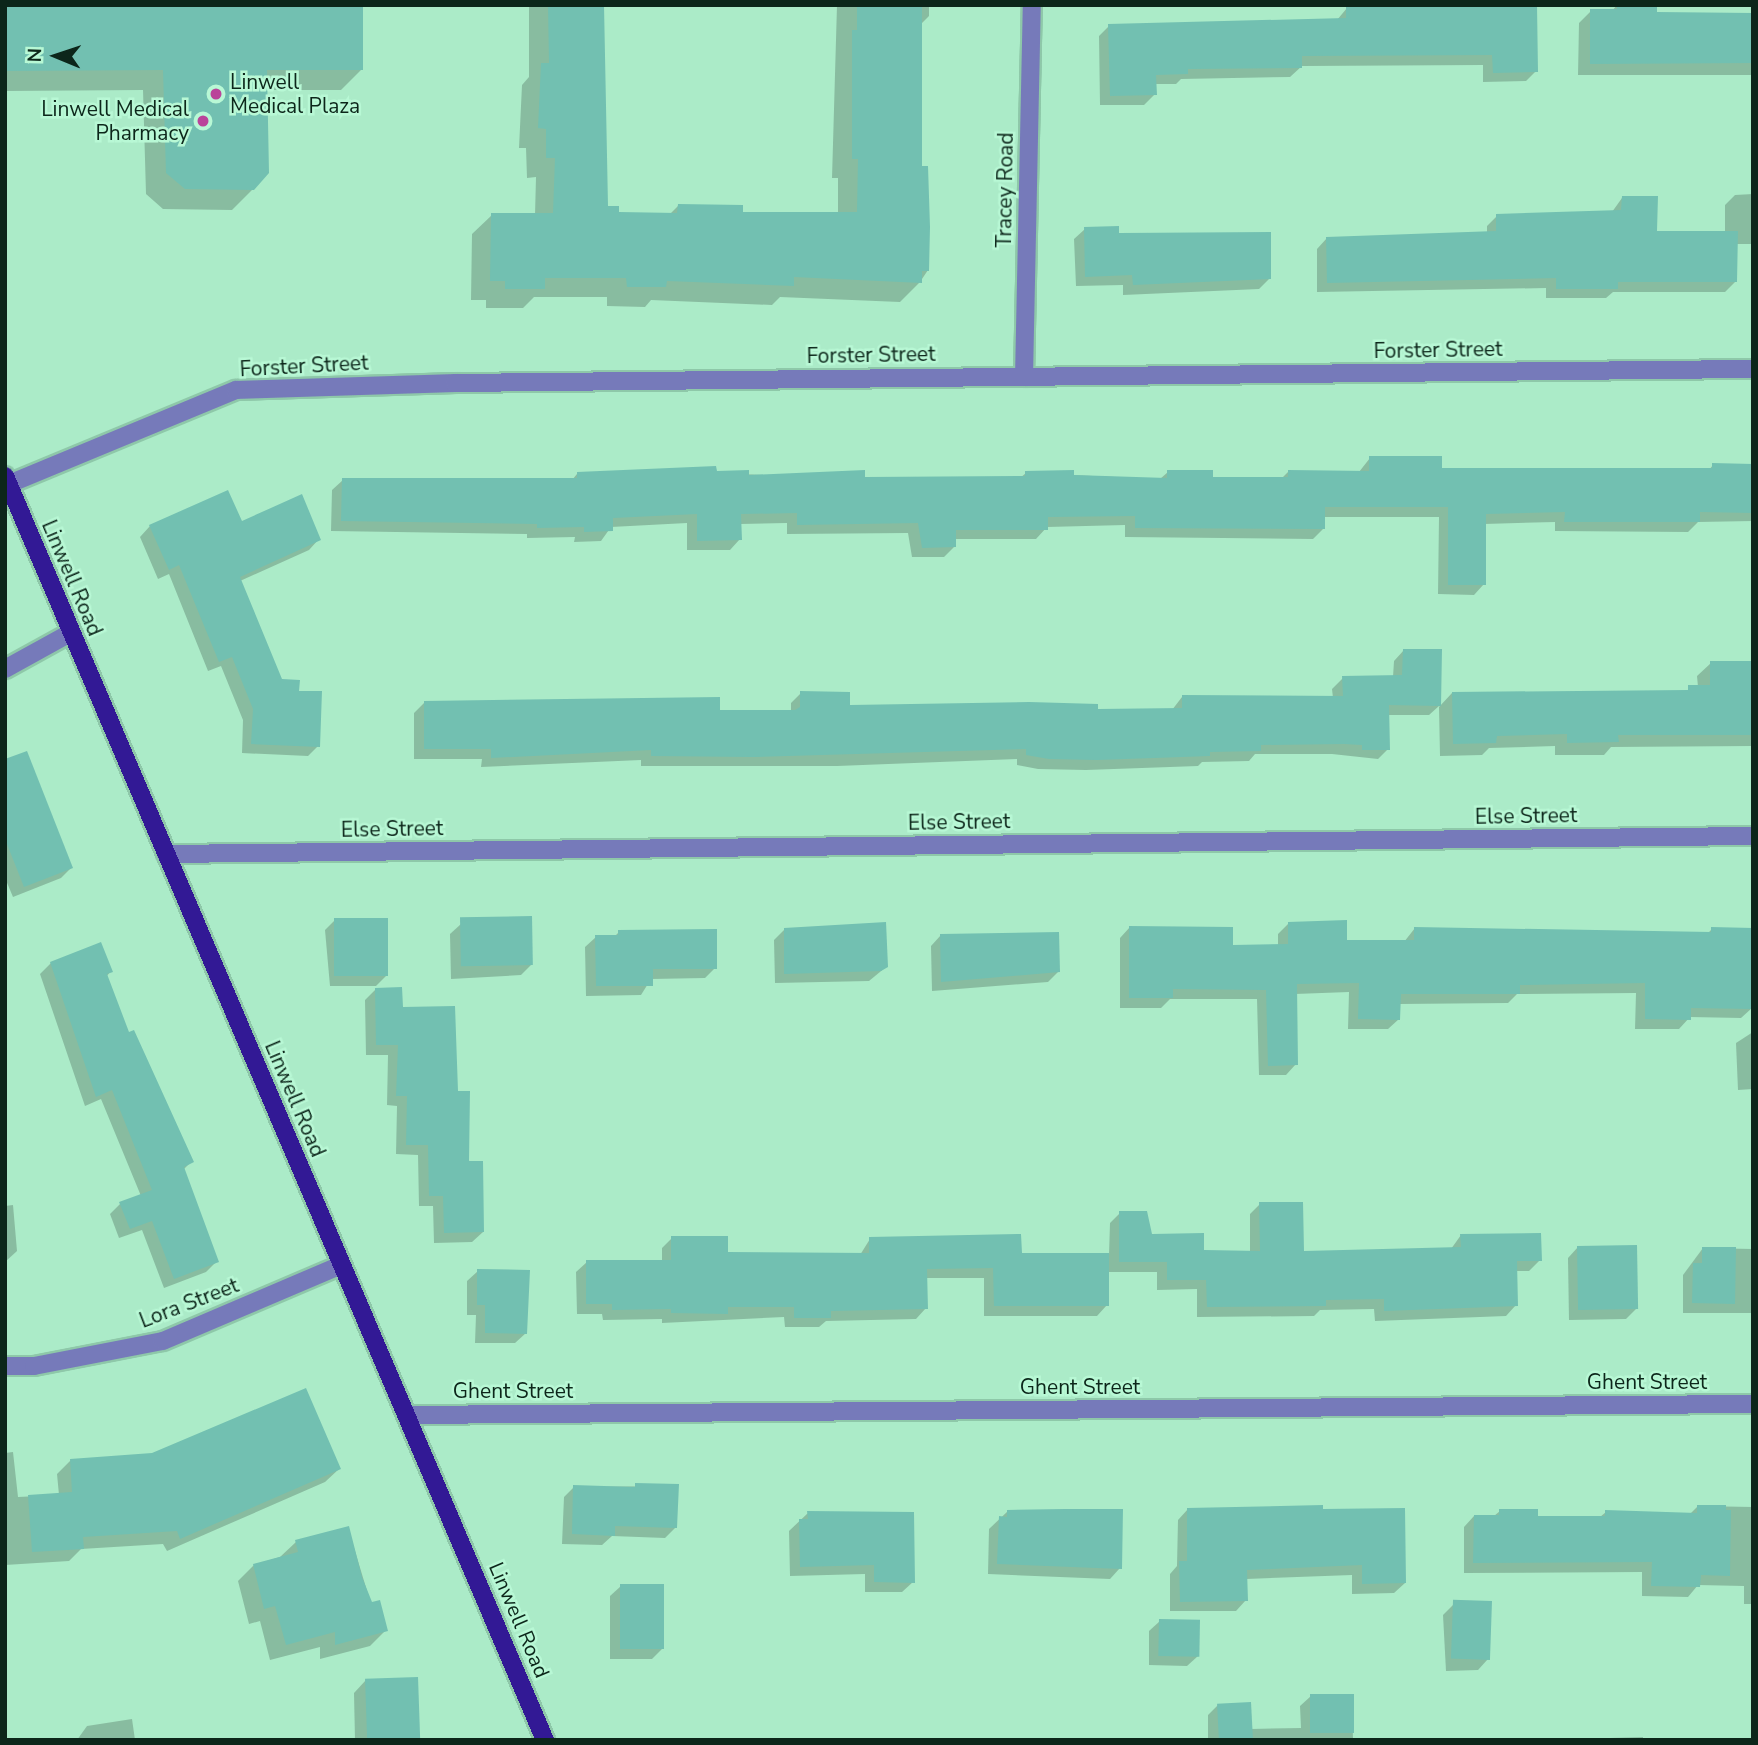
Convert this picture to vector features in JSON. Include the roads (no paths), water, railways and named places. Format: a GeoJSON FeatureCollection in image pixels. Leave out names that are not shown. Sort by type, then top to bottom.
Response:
{"type":"FeatureCollection","features":[{"type":"Feature","properties":{"kind":"main road","name":"Linwell Road"},"geometry":{"type":"LineString","coordinates":[[7,480],[545,1740]]}},
{"type":"Feature","properties":{"kind":"street","name":"Tracey Road"},"geometry":{"type":"LineString","coordinates":[[1024,377],[1032,5]]}},
{"type":"Feature","properties":{"kind":"street","name":"Forster Street"},"geometry":{"type":"LineString","coordinates":[[7,480],[236,390],[455,383],[1753,369]]}},
{"type":"Feature","properties":{"kind":"street"},"geometry":{"type":"LineString","coordinates":[[5,669],[70,632]]}},
{"type":"Feature","properties":{"kind":"street","name":"Else Street"},"geometry":{"type":"LineString","coordinates":[[166,854],[1753,836]]}},
{"type":"Feature","properties":{"kind":"street","name":"Lora Street"},"geometry":{"type":"LineString","coordinates":[[5,1366],[34,1366],[163,1342],[341,1265]]}},
{"type":"Feature","properties":{"kind":"street","name":"Ghent Street"},"geometry":{"type":"LineString","coordinates":[[408,1415],[1753,1404]]}},
{"type":"Feature","properties":{"kind":"place","name":"Linwell Medical Plaza"},"geometry":{"type":"Point","coordinates":[216,94]}},
{"type":"Feature","properties":{"kind":"place","name":"Linwell Medical Pharmacy"},"geometry":{"type":"Point","coordinates":[203,121]}}]}
